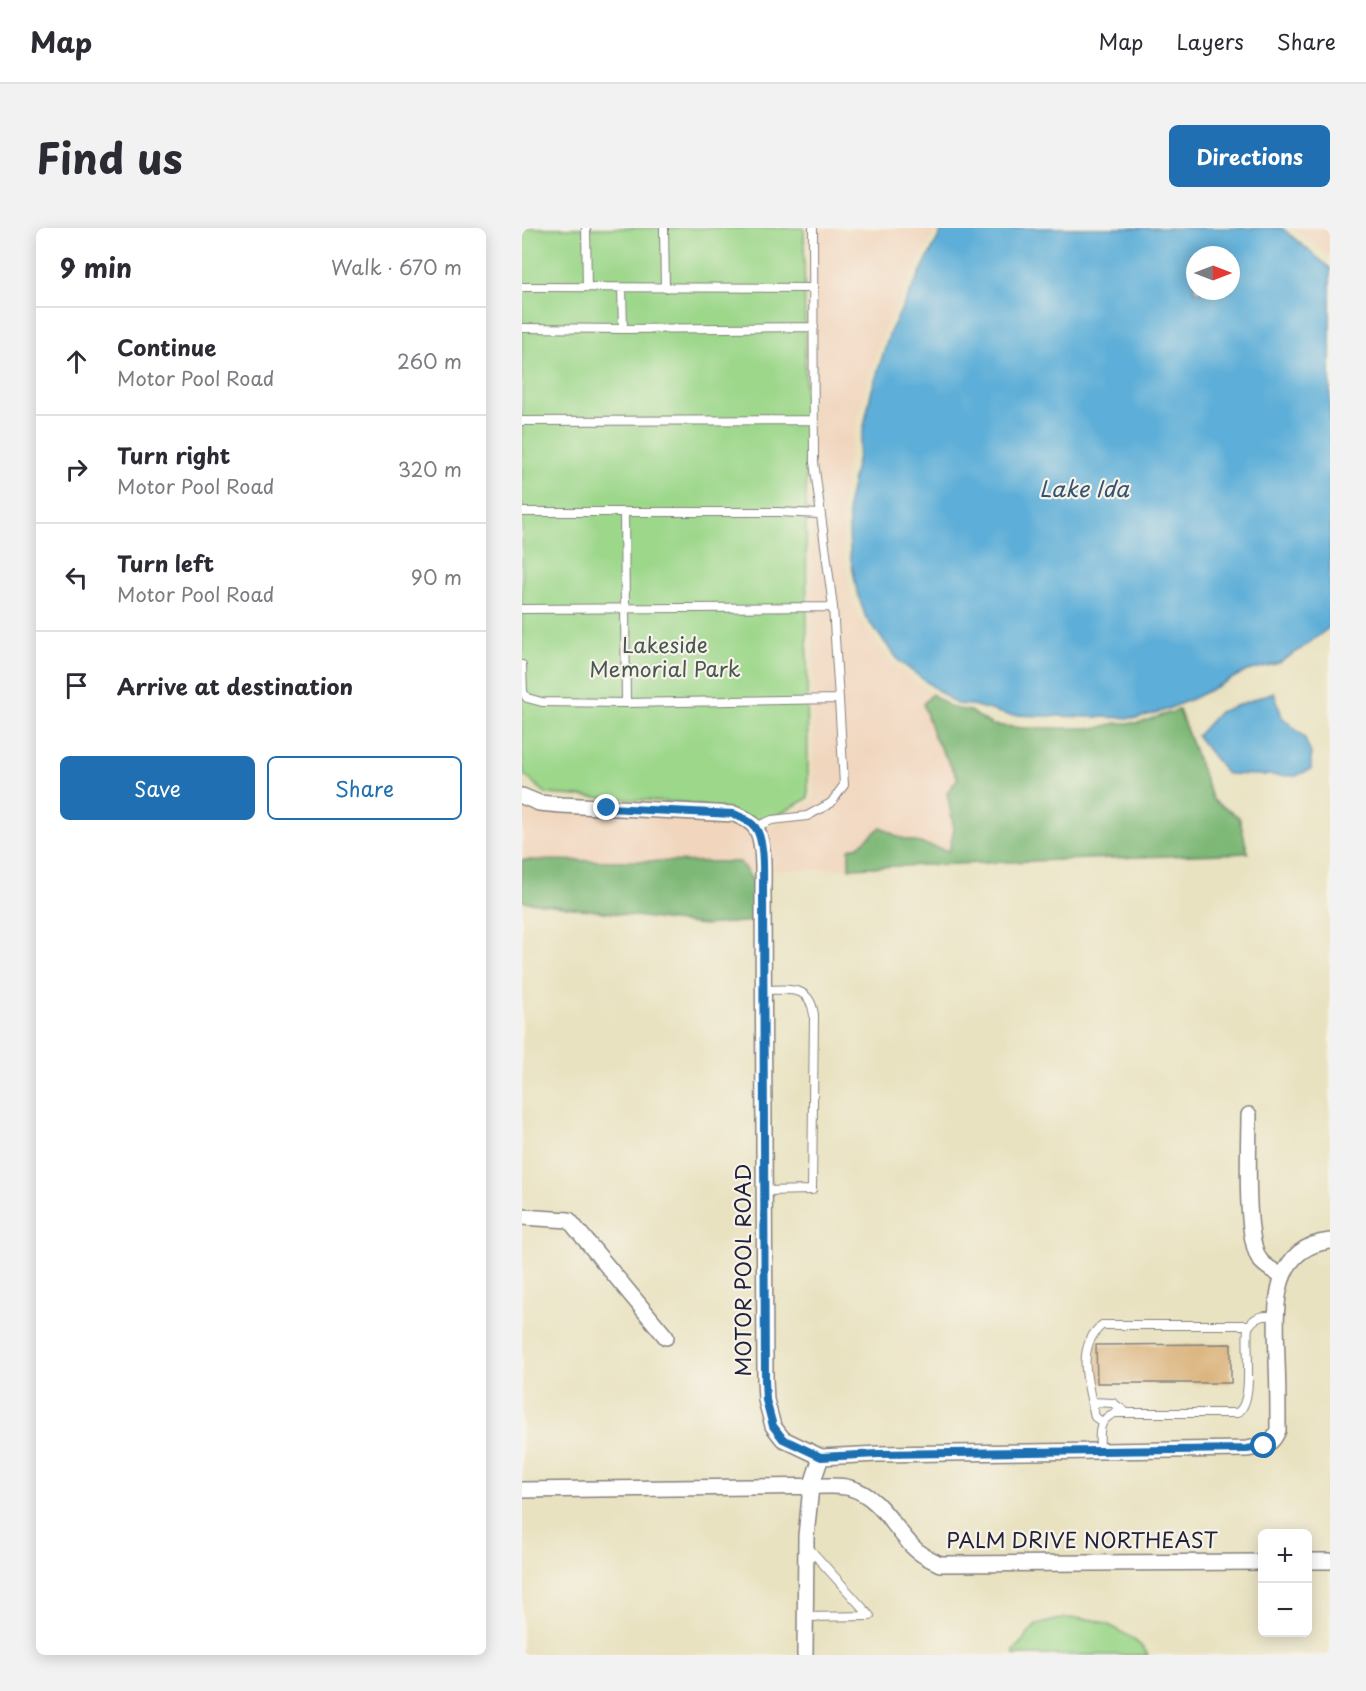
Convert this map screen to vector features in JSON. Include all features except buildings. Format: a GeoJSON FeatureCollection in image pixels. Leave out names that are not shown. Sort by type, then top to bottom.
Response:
{"type":"FeatureCollection","features":[{"type":"Feature","properties":{"kind":"street"},"geometry":{"type":"LineString","coordinates":[[522,796],[539,803],[561,805],[734,814],[744,818],[755,827]]}},
{"type":"Feature","properties":{"kind":"street","name":"MOTOR POOL ROAD"},"geometry":{"type":"LineString","coordinates":[[755,827],[760,836],[763,862],[766,1400],[773,1426],[783,1439],[821,1457],[878,1454],[1247,1449],[1264,1446],[1274,1440],[1278,1430],[1276,1316],[1278,1290],[1288,1264],[1302,1249],[1316,1243],[1330,1241]]}},
{"type":"Feature","properties":{"kind":"street"},"geometry":{"type":"LineString","coordinates":[[1249,1115],[1252,1240],[1260,1260],[1283,1277]]}},
{"type":"Feature","properties":{"kind":"street"},"geometry":{"type":"LineString","coordinates":[[522,1217],[569,1220],[666,1337]]}},
{"type":"Feature","properties":{"kind":"street"},"geometry":{"type":"LineString","coordinates":[[805,1655],[806,1545],[810,1487],[821,1457]]}},
{"type":"Feature","properties":{"kind":"street","name":"PALM DRIVE NORTHEAST"},"geometry":{"type":"LineString","coordinates":[[522,1490],[831,1486],[850,1488],[862,1494],[879,1507],[912,1547],[926,1558],[940,1564],[1258,1562]]}},
{"type":"Feature","properties":{"kind":"street"},"geometry":{"type":"LineString","coordinates":[[1312,1561],[1330,1561]]}},
{"type":"Feature","properties":{"kind":"lane"},"geometry":{"type":"LineString","coordinates":[[586,228],[587,287]]}},
{"type":"Feature","properties":{"kind":"lane"},"geometry":{"type":"LineString","coordinates":[[664,228],[665,288]]}},
{"type":"Feature","properties":{"kind":"lane"},"geometry":{"type":"LineString","coordinates":[[755,827],[772,820],[807,816],[831,803],[844,785],[833,607],[814,462],[813,228]]}},
{"type":"Feature","properties":{"kind":"lane"},"geometry":{"type":"LineString","coordinates":[[522,287],[814,288]]}},
{"type":"Feature","properties":{"kind":"lane"},"geometry":{"type":"LineString","coordinates":[[622,288],[623,329]]}},
{"type":"Feature","properties":{"kind":"lane"},"geometry":{"type":"LineString","coordinates":[[522,328],[814,327]]}},
{"type":"Feature","properties":{"kind":"lane"},"geometry":{"type":"LineString","coordinates":[[522,421],[814,420]]}},
{"type":"Feature","properties":{"kind":"lane"},"geometry":{"type":"LineString","coordinates":[[522,512],[819,514]]}},
{"type":"Feature","properties":{"kind":"lane"},"geometry":{"type":"LineString","coordinates":[[624,513],[626,703]]}},
{"type":"Feature","properties":{"kind":"lane"},"geometry":{"type":"LineString","coordinates":[[522,609],[833,607]]}},
{"type":"Feature","properties":{"kind":"lane"},"geometry":{"type":"LineString","coordinates":[[522,665],[523,692],[527,698],[542,702],[626,703],[839,699]]}},
{"type":"Feature","properties":{"kind":"lane"},"geometry":{"type":"LineString","coordinates":[[764,990],[803,993],[812,1005],[814,1015],[812,1190],[765,1191]]}},
{"type":"Feature","properties":{"kind":"lane"},"geometry":{"type":"LineString","coordinates":[[1100,1451],[1102,1422],[1106,1416],[1115,1413],[1237,1413],[1242,1411],[1247,1399],[1246,1339],[1249,1325],[1256,1317],[1276,1316]]}},
{"type":"Feature","properties":{"kind":"lane"},"geometry":{"type":"LineString","coordinates":[[1102,1422],[1095,1416],[1085,1356],[1088,1341],[1102,1325],[1249,1325]]}},
{"type":"Feature","properties":{"kind":"lane"},"geometry":{"type":"LineString","coordinates":[[1092,1402],[1113,1403],[1127,1413]]}},
{"type":"Feature","properties":{"kind":"lane"},"geometry":{"type":"LineString","coordinates":[[806,1545],[870,1616],[806,1617]]}},
{"type":"Feature","properties":{"kind":"shaded area"},"geometry":{"type":"Polygon","coordinates":[[[810,228],[936,228],[885,330],[866,386],[845,474],[842,503],[844,555],[851,593],[860,620],[894,665],[932,694],[923,704],[934,737],[958,779],[947,793],[954,830],[949,851],[898,837],[881,827],[858,846],[849,849],[849,868],[770,871],[767,835],[763,827],[770,827],[812,803],[814,798],[810,228]]]}},
{"type":"Feature","properties":{"kind":"shaded area"},"geometry":{"type":"Polygon","coordinates":[[[1292,228],[1330,228],[1330,257],[1329,256],[1292,228]]]}},
{"type":"Feature","properties":{"kind":"shaded area"},"geometry":{"type":"Polygon","coordinates":[[[522,804],[732,821],[749,831],[753,838],[756,871],[747,872],[740,862],[522,860],[522,804]]]}},
{"type":"Feature","properties":{"kind":"green space","name":"Lakeside Memorial Park"},"geometry":{"type":"Polygon","coordinates":[[[522,228],[804,228],[808,798],[766,822],[689,803],[547,794],[524,775],[522,746],[522,228]]]}},
{"type":"Feature","properties":{"kind":"green space"},"geometry":{"type":"Polygon","coordinates":[[[932,694],[952,708],[970,711],[992,725],[1025,728],[1098,728],[1116,723],[1138,723],[1179,710],[1213,800],[1239,817],[1248,853],[849,868],[849,849],[858,846],[881,827],[898,837],[949,851],[954,829],[947,793],[958,778],[934,737],[923,704],[932,694]]]}},
{"type":"Feature","properties":{"kind":"green space"},"geometry":{"type":"Polygon","coordinates":[[[522,860],[740,862],[756,885],[756,921],[703,925],[522,901],[522,860]]]}},
{"type":"Feature","properties":{"kind":"green space"},"geometry":{"type":"Polygon","coordinates":[[[1065,1618],[1094,1620],[1111,1626],[1133,1640],[1148,1655],[1014,1655],[1014,1651],[1036,1625],[1065,1618]]]}},
{"type":"Feature","properties":{"kind":"water","name":"Lake Ida"},"geometry":{"type":"Polygon","coordinates":[[[943,228],[1282,228],[1330,268],[1330,627],[1279,663],[1247,671],[1194,698],[1163,711],[1137,718],[1008,715],[972,705],[956,704],[900,662],[866,618],[857,592],[850,554],[848,503],[871,393],[890,332],[943,228]]]}},
{"type":"Feature","properties":{"kind":"water"},"geometry":{"type":"Polygon","coordinates":[[[1274,692],[1282,717],[1304,737],[1311,754],[1311,769],[1296,776],[1227,774],[1197,736],[1219,712],[1274,692]]]}},
{"type":"Feature","properties":{"kind":"route"},"geometry":{"type":"LineString","coordinates":[[607,808],[734,814],[744,818],[755,827],[760,836],[763,862],[765,1380],[766,1400],[773,1426],[783,1439],[821,1457],[878,1454],[1247,1449],[1264,1446]]}}]}
